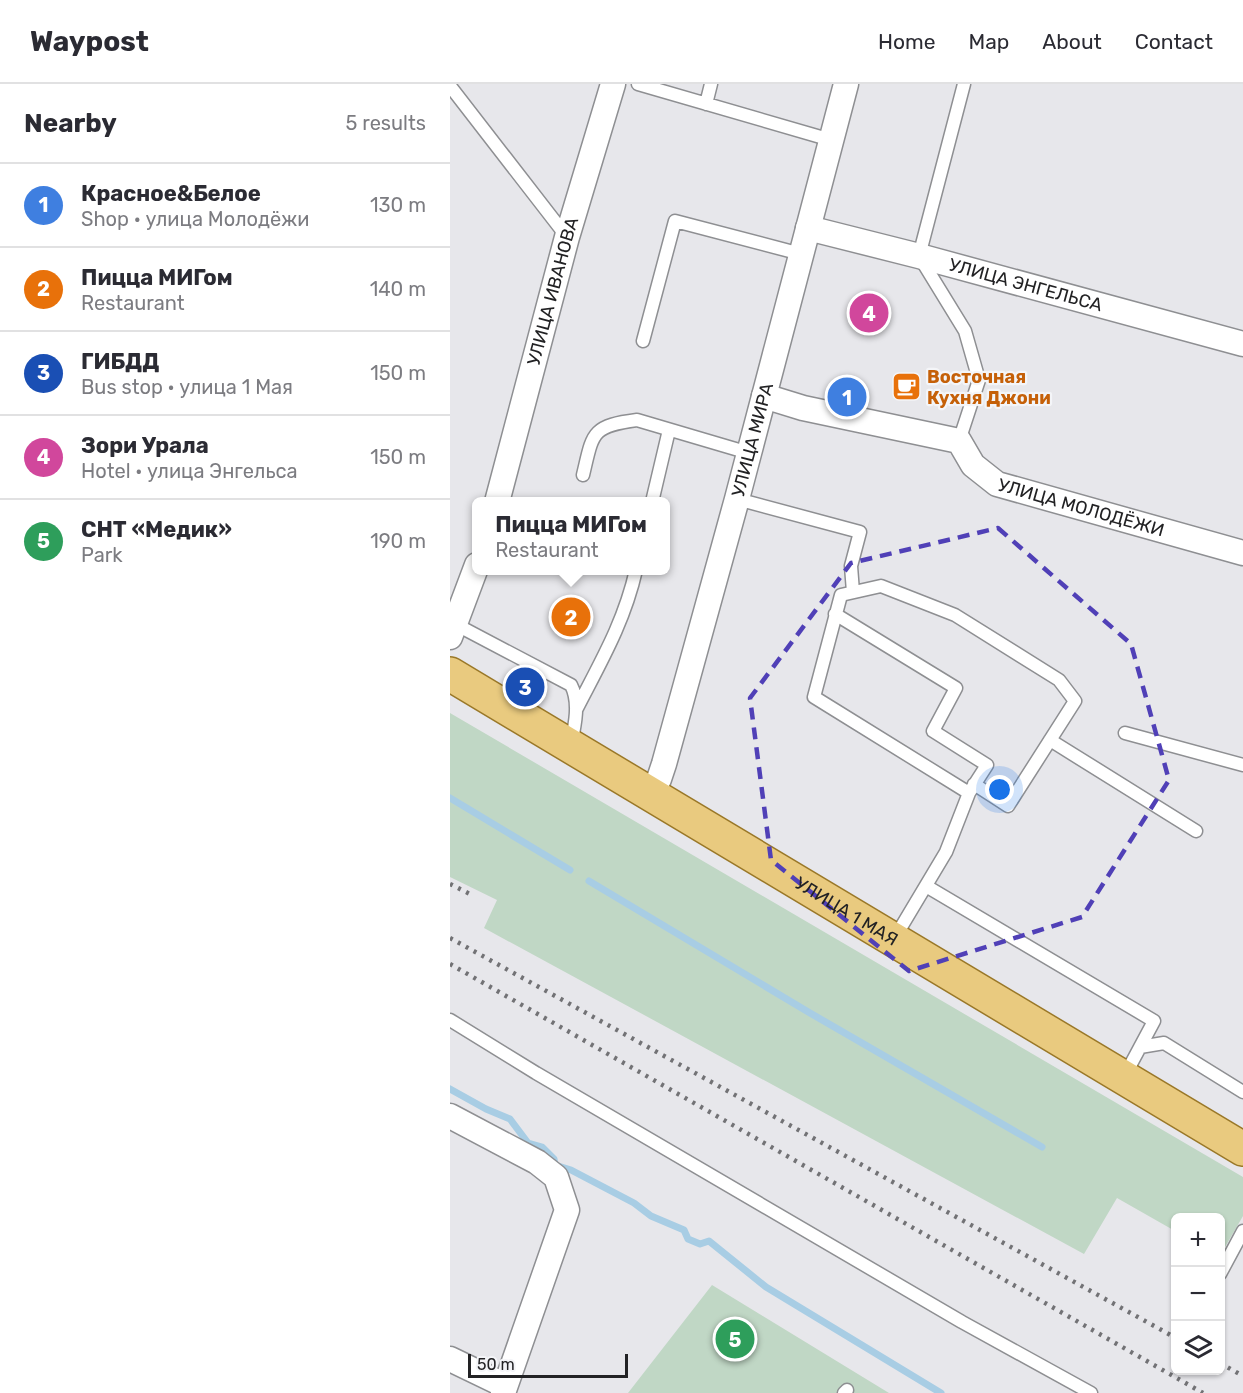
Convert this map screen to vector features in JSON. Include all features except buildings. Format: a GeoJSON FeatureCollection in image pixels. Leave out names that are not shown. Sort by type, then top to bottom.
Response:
{"type":"FeatureCollection","features":[{"type":"Feature","properties":{"kind":"main road","name":"УЛИЦА 1 МАЯ"},"geometry":{"type":"LineString","coordinates":[[450,674],[1243,1149]]}},
{"type":"Feature","properties":{"kind":"street","name":"УЛИЦА ИВАНОВА"},"geometry":{"type":"LineString","coordinates":[[498,497],[567,237],[613,84]]}},
{"type":"Feature","properties":{"kind":"street","name":"УЛИЦА МИРА"},"geometry":{"type":"LineString","coordinates":[[651,793],[664,764],[846,84]]}},
{"type":"Feature","properties":{"kind":"street","name":"УЛИЦА ЭНГЕЛЬСА"},"geometry":{"type":"LineString","coordinates":[[808,228],[1243,344]]}},
{"type":"Feature","properties":{"kind":"street"},"geometry":{"type":"LineString","coordinates":[[764,396],[802,408],[959,441]]}},
{"type":"Feature","properties":{"kind":"street","name":"УЛИЦА МОЛОДЁЖИ"},"geometry":{"type":"LineString","coordinates":[[959,441],[974,465],[997,484],[1243,553]]}},
{"type":"Feature","properties":{"kind":"street"},"geometry":{"type":"LineString","coordinates":[[452,630],[473,575]]}},
{"type":"Feature","properties":{"kind":"street"},"geometry":{"type":"LineString","coordinates":[[450,1116],[537,1162],[556,1177],[567,1210],[503,1389],[450,1359]]}},
{"type":"Feature","properties":{"kind":"lane"},"geometry":{"type":"LineString","coordinates":[[638,84],[831,140]]}},
{"type":"Feature","properties":{"kind":"lane"},"geometry":{"type":"LineString","coordinates":[[706,104],[711,84]]}},
{"type":"Feature","properties":{"kind":"lane"},"geometry":{"type":"LineString","coordinates":[[959,441],[979,380],[965,331],[919,256],[964,84]]}},
{"type":"Feature","properties":{"kind":"lane"},"geometry":{"type":"LineString","coordinates":[[450,86],[567,237]]}},
{"type":"Feature","properties":{"kind":"lane"},"geometry":{"type":"LineString","coordinates":[[643,341],[675,221],[801,254]]}},
{"type":"Feature","properties":{"kind":"lane"},"geometry":{"type":"LineString","coordinates":[[583,475],[591,443],[602,427],[637,420],[749,453]]}},
{"type":"Feature","properties":{"kind":"lane"},"geometry":{"type":"LineString","coordinates":[[653,497],[669,430]]}},
{"type":"Feature","properties":{"kind":"lane"},"geometry":{"type":"LineString","coordinates":[[736,499],[860,532],[851,566],[853,592]]}},
{"type":"Feature","properties":{"kind":"lane"},"geometry":{"type":"LineString","coordinates":[[575,711],[618,628],[630,598],[635,575]]}},
{"type":"Feature","properties":{"kind":"lane"},"geometry":{"type":"LineString","coordinates":[[880,586],[955,615],[1059,680],[1075,701],[1008,806],[972,789],[814,697],[836,614],[841,595],[880,586]]}},
{"type":"Feature","properties":{"kind":"lane"},"geometry":{"type":"LineString","coordinates":[[836,614],[956,688],[933,730],[987,765],[972,789],[946,852],[893,940]]}},
{"type":"Feature","properties":{"kind":"lane"},"geometry":{"type":"LineString","coordinates":[[452,630],[571,685],[574,692],[575,711],[571,745]]}},
{"type":"Feature","properties":{"kind":"lane"},"geometry":{"type":"LineString","coordinates":[[1125,733],[1243,765]]}},
{"type":"Feature","properties":{"kind":"lane"},"geometry":{"type":"LineString","coordinates":[[1050,740],[1196,831]]}},
{"type":"Feature","properties":{"kind":"lane"},"geometry":{"type":"LineString","coordinates":[[926,886],[1154,1021],[1124,1078]]}},
{"type":"Feature","properties":{"kind":"lane"},"geometry":{"type":"LineString","coordinates":[[450,1020],[546,1079],[952,1316],[1091,1393]]}},
{"type":"Feature","properties":{"kind":"lane"},"geometry":{"type":"LineString","coordinates":[[1140,1047],[1164,1043],[1243,1092]]}},
{"type":"Feature","properties":{"kind":"lane"},"geometry":{"type":"LineString","coordinates":[[1225,1267],[1243,1231]]}},
{"type":"Feature","properties":{"kind":"highlighted area"},"geometry":{"type":"Polygon","coordinates":[[[998,528],[1131,644],[1169,780],[1082,917],[909,971],[771,860],[750,698],[851,563],[998,528]]]}},
{"type":"Feature","properties":{"kind":"green space"},"geometry":{"type":"Polygon","coordinates":[[[450,713],[1243,1177],[1243,1216],[1225,1247],[1225,1213],[1171,1213],[1171,1229],[1117,1198],[1084,1254],[484,928],[497,900],[450,877],[450,713]]]}},
{"type":"Feature","properties":{"kind":"green space"},"geometry":{"type":"Polygon","coordinates":[[[712,1285],[889,1393],[628,1393],[712,1285]]]}},
{"type":"Feature","properties":{"kind":"waterway"},"geometry":{"type":"LineString","coordinates":[[450,798],[570,870]]}},
{"type":"Feature","properties":{"kind":"waterway"},"geometry":{"type":"LineString","coordinates":[[589,881],[810,1013],[1042,1147]]}},
{"type":"Feature","properties":{"kind":"waterway"},"geometry":{"type":"LineString","coordinates":[[450,1089],[510,1119],[528,1143],[542,1147],[554,1159],[555,1165],[571,1170],[634,1203],[651,1216],[684,1230],[688,1239],[700,1244],[709,1241],[766,1287],[941,1393]]}},
{"type":"Feature","properties":{"kind":"railway"},"geometry":{"type":"LineString","coordinates":[[450,884],[470,894]]}},
{"type":"Feature","properties":{"kind":"railway"},"geometry":{"type":"LineString","coordinates":[[450,938],[1171,1335]]}},
{"type":"Feature","properties":{"kind":"railway"},"geometry":{"type":"LineString","coordinates":[[450,964],[1203,1393]]}},
{"type":"Feature","properties":{"kind":"railway"},"geometry":{"type":"LineString","coordinates":[[1225,1366],[1243,1376]]}},
{"type":"Feature","properties":{"kind":"place","name":"Зори Урала"},"geometry":{"type":"Point","coordinates":[869,313]}},
{"type":"Feature","properties":{"kind":"place","name":"Восточная Кухня Джони"},"geometry":{"type":"Point","coordinates":[906,387]}},
{"type":"Feature","properties":{"kind":"place","name":"Красное&Белое"},"geometry":{"type":"Point","coordinates":[847,397]}},
{"type":"Feature","properties":{"kind":"place","name":"Пицца МИГом"},"geometry":{"type":"Point","coordinates":[571,617]}},
{"type":"Feature","properties":{"kind":"place","name":"ГИБДД"},"geometry":{"type":"Point","coordinates":[525,687]}},
{"type":"Feature","properties":{"kind":"place","name":"СНТ «Медик»"},"geometry":{"type":"Point","coordinates":[735,1339]}}]}
